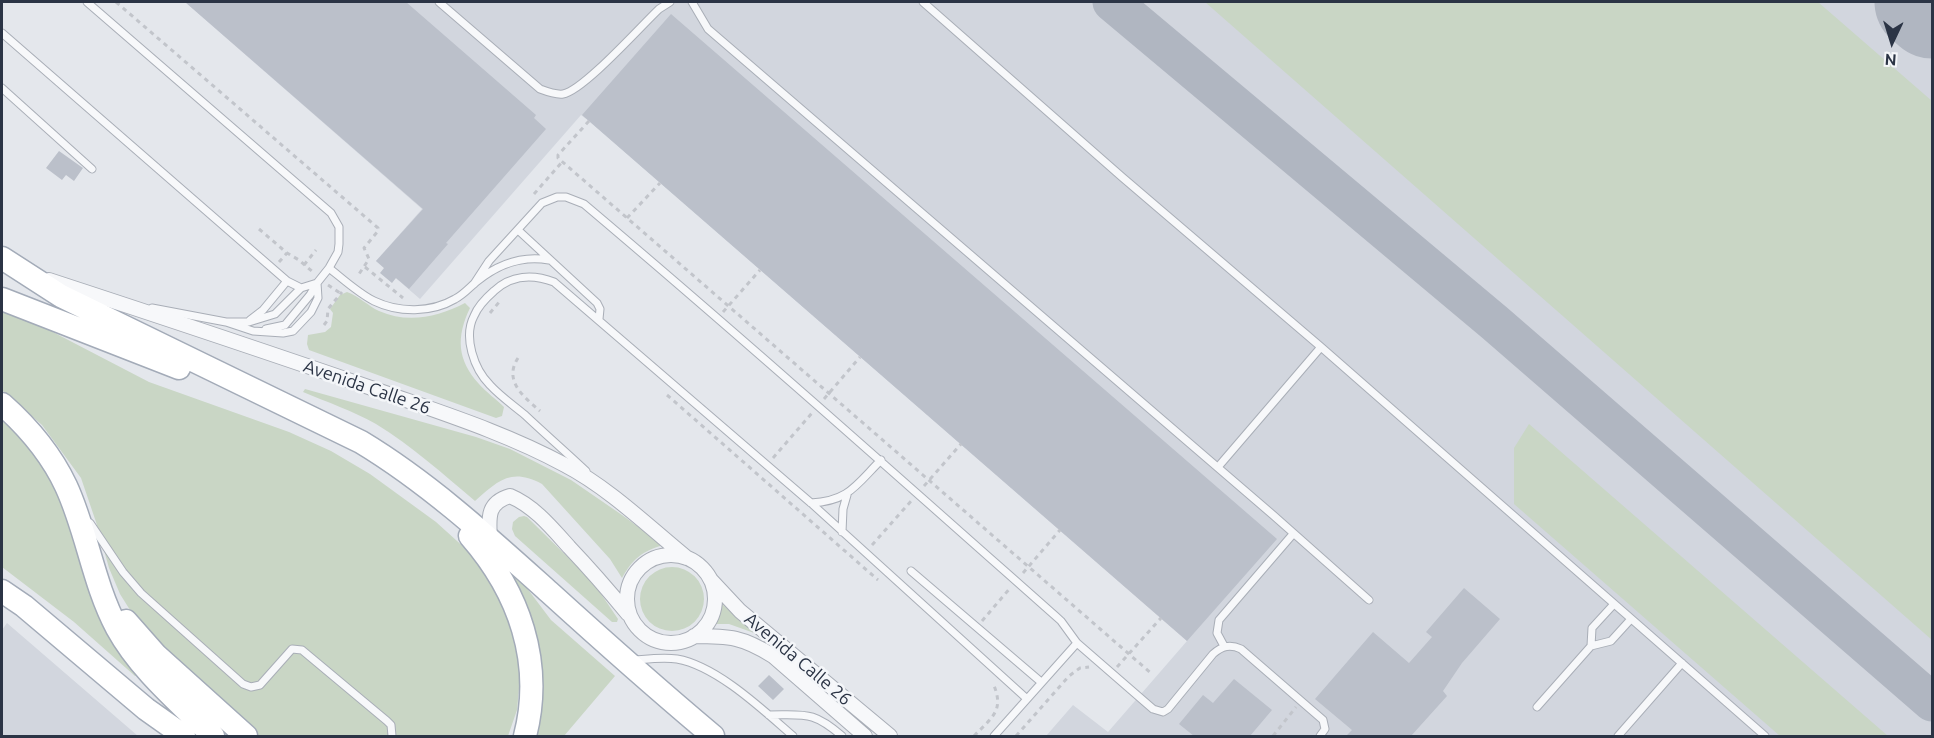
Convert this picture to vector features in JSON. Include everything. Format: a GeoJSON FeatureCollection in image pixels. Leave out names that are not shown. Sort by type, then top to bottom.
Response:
{"type":"FeatureCollection","features":[{"type":"Feature","properties":{"kind":"main road","name":"Avenida Calle 26"},"geometry":{"type":"LineString","coordinates":[[10,264],[61,296],[377,451],[490,539],[712,736]]}},
{"type":"Feature","properties":{"kind":"main road","name":"Avenida Calle 26"},"geometry":{"type":"LineString","coordinates":[[2,299],[317,420]]}},
{"type":"Feature","properties":{"kind":"main road"},"geometry":{"type":"LineString","coordinates":[[2,404],[29,430],[57,468],[67,488],[100,586],[117,627],[135,656],[213,736]]}},
{"type":"Feature","properties":{"kind":"main road"},"geometry":{"type":"LineString","coordinates":[[429,490],[481,549],[500,577],[526,632],[532,679],[532,705],[525,736]]}},
{"type":"Feature","properties":{"kind":"main road"},"geometry":{"type":"LineString","coordinates":[[100,586],[126,621],[156,655],[246,736]]}},
{"type":"Feature","properties":{"kind":"main road"},"geometry":{"type":"LineString","coordinates":[[2,591],[42,621],[146,709],[184,736]]}},
{"type":"Feature","properties":{"kind":"street","name":"Avenida Calle 26"},"geometry":{"type":"LineString","coordinates":[[10,264],[479,426],[567,466],[619,501],[687,558]]}},
{"type":"Feature","properties":{"kind":"street"},"geometry":{"type":"LineString","coordinates":[[490,539],[491,508],[496,502],[510,496],[518,499],[555,532],[639,629],[651,638],[665,642],[680,642],[694,636],[704,627],[713,610],[714,590],[710,578],[700,566],[687,558],[673,555],[658,557],[645,564],[634,574],[628,588],[627,602],[630,617]]}},
{"type":"Feature","properties":{"kind":"street","name":"Avenida Calle 26"},"geometry":{"type":"LineString","coordinates":[[710,578],[740,611],[890,736]]}},
{"type":"Feature","properties":{"kind":"street","name":"Avenida Calle 26"},"geometry":{"type":"LineString","coordinates":[[694,636],[730,637],[759,647],[773,656],[865,736]]}},
{"type":"Feature","properties":{"kind":"lane"},"geometry":{"type":"LineString","coordinates":[[87,2],[331,213],[336,220],[340,235],[338,252],[310,294],[285,325],[253,331]]}},
{"type":"Feature","properties":{"kind":"lane"},"geometry":{"type":"LineString","coordinates":[[439,2],[540,89],[563,94],[583,85],[659,9],[669,2]]}},
{"type":"Feature","properties":{"kind":"lane"},"geometry":{"type":"LineString","coordinates":[[692,2],[708,29],[1218,467],[1369,600]]}},
{"type":"Feature","properties":{"kind":"lane"},"geometry":{"type":"LineString","coordinates":[[923,2],[1765,736]]}},
{"type":"Feature","properties":{"kind":"lane"},"geometry":{"type":"LineString","coordinates":[[2,33],[287,280],[301,288]]}},
{"type":"Feature","properties":{"kind":"lane"},"geometry":{"type":"LineString","coordinates":[[2,88],[92,169]]}},
{"type":"Feature","properties":{"kind":"lane"},"geometry":{"type":"LineString","coordinates":[[474,284],[489,261],[542,203],[549,199],[566,197],[575,199],[584,204],[819,405],[1061,621],[1077,643],[1153,709],[1158,712],[1168,709],[1213,654],[1224,646],[1230,646],[1241,649],[1323,720],[1325,729],[1320,736]]}},
{"type":"Feature","properties":{"kind":"lane"},"geometry":{"type":"LineString","coordinates":[[518,230],[597,303],[600,309],[599,319]]}},
{"type":"Feature","properties":{"kind":"lane"},"geometry":{"type":"LineString","coordinates":[[329,268],[377,303],[398,309],[422,310],[456,299],[491,271],[511,261],[531,258],[549,260]]}},
{"type":"Feature","properties":{"kind":"lane"},"geometry":{"type":"LineString","coordinates":[[619,501],[490,385],[476,363],[471,349],[470,335],[473,317],[490,294],[515,279],[531,276],[554,282],[811,503],[1026,698]]}},
{"type":"Feature","properties":{"kind":"lane"},"geometry":{"type":"LineString","coordinates":[[249,322],[263,310],[287,280]]}},
{"type":"Feature","properties":{"kind":"lane"},"geometry":{"type":"LineString","coordinates":[[226,322],[249,322],[275,314],[301,288],[319,281]]}},
{"type":"Feature","properties":{"kind":"lane"},"geometry":{"type":"LineString","coordinates":[[109,300],[226,322],[253,331],[283,333],[293,332],[315,306],[319,281]]}},
{"type":"Feature","properties":{"kind":"lane"},"geometry":{"type":"LineString","coordinates":[[1218,467],[1321,347]]}},
{"type":"Feature","properties":{"kind":"lane"},"geometry":{"type":"LineString","coordinates":[[811,503],[825,502],[847,495],[881,460]]}},
{"type":"Feature","properties":{"kind":"lane"},"geometry":{"type":"LineString","coordinates":[[67,488],[118,565],[141,593],[243,684],[251,687],[260,685],[292,649],[302,650],[387,721],[392,736]]}},
{"type":"Feature","properties":{"kind":"lane"},"geometry":{"type":"LineString","coordinates":[[842,532],[843,509],[847,495]]}},
{"type":"Feature","properties":{"kind":"lane"},"geometry":{"type":"LineString","coordinates":[[1224,646],[1217,633],[1219,620],[1293,534]]}},
{"type":"Feature","properties":{"kind":"lane"},"geometry":{"type":"LineString","coordinates":[[911,571],[1041,682]]}},
{"type":"Feature","properties":{"kind":"lane"},"geometry":{"type":"LineString","coordinates":[[1591,646],[1592,628],[1614,604]]}},
{"type":"Feature","properties":{"kind":"lane"},"geometry":{"type":"LineString","coordinates":[[1537,707],[1591,646],[1611,641],[1631,619]]}},
{"type":"Feature","properties":{"kind":"lane"},"geometry":{"type":"LineString","coordinates":[[994,736],[1077,643]]}},
{"type":"Feature","properties":{"kind":"lane"},"geometry":{"type":"LineString","coordinates":[[626,662],[650,658],[677,659],[708,669],[793,736]]}},
{"type":"Feature","properties":{"kind":"lane"},"geometry":{"type":"LineString","coordinates":[[1618,736],[1682,663]]}},
{"type":"Feature","properties":{"kind":"lane"},"geometry":{"type":"LineString","coordinates":[[517,736],[532,705]]}},
{"type":"Feature","properties":{"kind":"lane"},"geometry":{"type":"LineString","coordinates":[[769,715],[812,716],[825,721],[842,736]]}},
{"type":"Feature","properties":{"kind":"path"},"geometry":{"type":"LineString","coordinates":[[116,2],[378,228],[364,248],[369,259],[348,289],[340,293],[328,309],[327,321],[324,325]]}},
{"type":"Feature","properties":{"kind":"path"},"geometry":{"type":"LineString","coordinates":[[589,121],[558,155],[558,158],[1152,674]]}},
{"type":"Feature","properties":{"kind":"path"},"geometry":{"type":"LineString","coordinates":[[627,218],[660,183]]}},
{"type":"Feature","properties":{"kind":"path"},"geometry":{"type":"LineString","coordinates":[[259,229],[304,264],[319,281],[340,293]]}},
{"type":"Feature","properties":{"kind":"path"},"geometry":{"type":"LineString","coordinates":[[304,264],[316,250]]}},
{"type":"Feature","properties":{"kind":"path"},"geometry":{"type":"LineString","coordinates":[[364,267],[384,280],[407,302],[411,310]]}},
{"type":"Feature","properties":{"kind":"path"},"geometry":{"type":"LineString","coordinates":[[718,318],[760,270]]}},
{"type":"Feature","properties":{"kind":"path"},"geometry":{"type":"LineString","coordinates":[[490,313],[502,300]]}},
{"type":"Feature","properties":{"kind":"path"},"geometry":{"type":"LineString","coordinates":[[759,475],[860,357]]}},
{"type":"Feature","properties":{"kind":"path"},"geometry":{"type":"LineString","coordinates":[[518,358],[514,372],[516,387],[519,393],[540,411]]}},
{"type":"Feature","properties":{"kind":"path"},"geometry":{"type":"LineString","coordinates":[[661,390],[882,584]]}},
{"type":"Feature","properties":{"kind":"path"},"geometry":{"type":"LineString","coordinates":[[865,553],[961,444]]}},
{"type":"Feature","properties":{"kind":"path"},"geometry":{"type":"LineString","coordinates":[[1016,736],[1074,671],[1089,667],[1097,668],[1107,674],[1111,673],[1161,618]]}},
{"type":"Feature","properties":{"kind":"path"},"geometry":{"type":"LineString","coordinates":[[974,736],[996,714],[998,702],[992,681]]}},
{"type":"Feature","properties":{"kind":"path"},"geometry":{"type":"LineString","coordinates":[[1273,736],[1301,701]]}},
{"type":"Feature","properties":{"kind":"shaded area"},"geometry":{"type":"Polygon","coordinates":[[[185,2],[1932,2],[1932,736],[1046,736],[1073,705],[1108,732],[1187,641],[589,121],[581,115],[420,299],[376,261],[422,209],[185,2]]]}},
{"type":"Feature","properties":{"kind":"shaded area"},"geometry":{"type":"Polygon","coordinates":[[[7,623],[138,736],[2,736],[2,630],[7,623]]]}},
{"type":"Feature","properties":{"kind":"green space"},"geometry":{"type":"Polygon","coordinates":[[[1205,2],[1818,2],[1932,101],[1932,640],[1205,2]]]}},
{"type":"Feature","properties":{"kind":"green space"},"geometry":{"type":"Polygon","coordinates":[[[347,292],[379,311],[401,317],[434,315],[465,303],[470,308],[462,329],[463,357],[466,366],[479,384],[504,407],[502,416],[496,418],[309,350],[308,335],[325,332],[331,327],[333,313],[330,309],[340,295],[347,292]]]}},
{"type":"Feature","properties":{"kind":"green space"},"geometry":{"type":"Polygon","coordinates":[[[2,308],[149,382],[289,432],[331,451],[370,474],[436,522],[467,550],[496,586],[520,654],[517,710],[508,736],[258,736],[145,634],[120,594],[109,568],[81,478],[42,425],[2,390],[2,308]]]}},
{"type":"Feature","properties":{"kind":"green space"},"geometry":{"type":"Polygon","coordinates":[[[305,389],[476,437],[510,449],[571,480],[663,545],[638,557],[622,578],[610,559],[542,484],[522,477],[506,479],[491,487],[475,501],[427,461],[376,424],[303,392],[305,389]]]}},
{"type":"Feature","properties":{"kind":"green space"},"geometry":{"type":"Polygon","coordinates":[[[2,419],[26,441],[47,466],[137,675],[135,676],[74,622],[2,567],[2,419]]]}},
{"type":"Feature","properties":{"kind":"green space"},"geometry":{"type":"Polygon","coordinates":[[[1529,424],[1888,736],[1780,736],[1514,504],[1514,448],[1529,424]]]}},
{"type":"Feature","properties":{"kind":"green space"},"geometry":{"type":"Polygon","coordinates":[[[524,516],[593,582],[618,619],[617,622],[612,622],[515,536],[512,529],[513,522],[524,516]]]}},
{"type":"Feature","properties":{"kind":"green space"},"geometry":{"type":"Polygon","coordinates":[[[491,544],[551,620],[615,676],[564,736],[536,736],[542,708],[541,680],[491,544]]]}},
{"type":"Feature","properties":{"kind":"green space"},"geometry":{"type":"Polygon","coordinates":[[[672,567],[690,573],[698,581],[704,599],[698,617],[690,625],[672,631],[654,625],[646,617],[640,599],[646,581],[654,573],[672,567]]]}},
{"type":"Feature","properties":{"kind":"green space"},"geometry":{"type":"Polygon","coordinates":[[[722,604],[757,634],[729,624],[715,624],[722,604]]]}},
{"type":"Feature","properties":{"kind":"building"},"geometry":{"type":"Polygon","coordinates":[[[185,2],[406,2],[536,115],[534,118],[546,129],[446,243],[448,244],[409,289],[396,278],[392,283],[380,273],[384,268],[376,261],[423,209],[185,2]]]}},
{"type":"Feature","properties":{"kind":"building"},"geometry":{"type":"Polygon","coordinates":[[[671,14],[1277,539],[1187,641],[582,115],[671,14]]]}},
{"type":"Feature","properties":{"kind":"building"},"geometry":{"type":"Polygon","coordinates":[[[59,151],[83,168],[74,181],[66,175],[62,180],[46,168],[59,151]]]}},
{"type":"Feature","properties":{"kind":"building"},"geometry":{"type":"Polygon","coordinates":[[[1464,588],[1500,619],[1462,663],[1443,691],[1447,696],[1411,736],[1346,736],[1352,730],[1315,699],[1373,632],[1409,663],[1432,637],[1426,632],[1464,588]]]}},
{"type":"Feature","properties":{"kind":"building"},"geometry":{"type":"Polygon","coordinates":[[[769,675],[784,689],[773,700],[758,686],[769,675]]]}},
{"type":"Feature","properties":{"kind":"building"},"geometry":{"type":"Polygon","coordinates":[[[1234,679],[1272,710],[1250,736],[1194,736],[1179,724],[1203,695],[1213,703],[1234,679]]]}},
{"type":"Feature","properties":{"kind":"taxiway"},"geometry":{"type":"LineString","coordinates":[[1112,2],[1495,323],[1932,702]]}},
{"type":"Feature","properties":{"kind":"runway"},"geometry":{"type":"LineString","coordinates":[[1924,2],[1932,9]]}}]}
